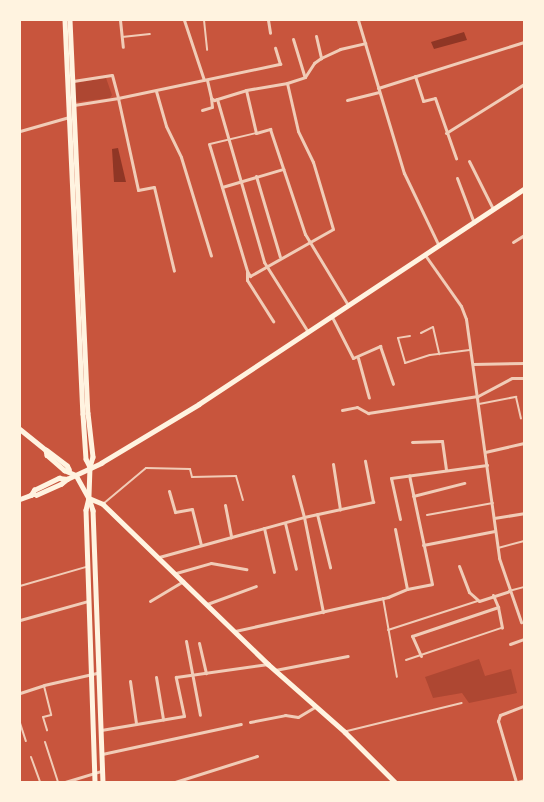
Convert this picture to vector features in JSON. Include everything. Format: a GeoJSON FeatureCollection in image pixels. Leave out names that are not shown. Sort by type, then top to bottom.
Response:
{"type":"FeatureCollection","features":[{"type":"Feature","properties":{"kind":"main road"},"geometry":{"type":"LineString","coordinates":[[65,20],[74,105],[78,262]]}},
{"type":"Feature","properties":{"kind":"main road"},"geometry":{"type":"LineString","coordinates":[[70,20],[69,117],[88,413],[93,457],[90,467],[89,498],[86,510],[86,567],[95,782]]}},
{"type":"Feature","properties":{"kind":"main road"},"geometry":{"type":"LineString","coordinates":[[20,499],[36,495],[62,484],[67,479],[199,404],[524,189]]}},
{"type":"Feature","properties":{"kind":"main road"},"geometry":{"type":"LineString","coordinates":[[20,429],[62,461],[76,475],[89,498],[93,510],[97,673],[103,782]]}},
{"type":"Feature","properties":{"kind":"main road"},"geometry":{"type":"LineString","coordinates":[[89,498],[103,504],[184,580],[268,664],[345,732],[395,782]]}},
{"type":"Feature","properties":{"kind":"street"},"geometry":{"type":"LineString","coordinates":[[120,20],[123,47]]}},
{"type":"Feature","properties":{"kind":"street"},"geometry":{"type":"LineString","coordinates":[[184,20],[212,98],[212,107],[202,110]]}},
{"type":"Feature","properties":{"kind":"street"},"geometry":{"type":"LineString","coordinates":[[268,20],[270,33]]}},
{"type":"Feature","properties":{"kind":"street"},"geometry":{"type":"LineString","coordinates":[[358,20],[404,173],[439,246]]}},
{"type":"Feature","properties":{"kind":"street"},"geometry":{"type":"LineString","coordinates":[[316,36],[321,58]]}},
{"type":"Feature","properties":{"kind":"street"},"geometry":{"type":"LineString","coordinates":[[294,39],[305,77]]}},
{"type":"Feature","properties":{"kind":"street"},"geometry":{"type":"LineString","coordinates":[[347,100],[415,76],[524,42]]}},
{"type":"Feature","properties":{"kind":"street"},"geometry":{"type":"LineString","coordinates":[[212,98],[217,99],[246,90],[287,83],[305,77],[314,63],[321,58],[364,43]]}},
{"type":"Feature","properties":{"kind":"street"},"geometry":{"type":"LineString","coordinates":[[74,105],[156,91],[280,64],[275,48]]}},
{"type":"Feature","properties":{"kind":"street"},"geometry":{"type":"LineString","coordinates":[[70,81],[112,75],[138,190],[154,187],[174,271]]}},
{"type":"Feature","properties":{"kind":"street"},"geometry":{"type":"LineString","coordinates":[[415,76],[422,101],[435,98],[456,158]]}},
{"type":"Feature","properties":{"kind":"street"},"geometry":{"type":"LineString","coordinates":[[209,144],[250,276],[308,241],[333,229],[313,162],[298,131],[287,83]]}},
{"type":"Feature","properties":{"kind":"street"},"geometry":{"type":"LineString","coordinates":[[446,133],[524,84]]}},
{"type":"Feature","properties":{"kind":"street"},"geometry":{"type":"LineString","coordinates":[[246,90],[256,132],[270,129],[308,241],[348,306]]}},
{"type":"Feature","properties":{"kind":"street"},"geometry":{"type":"LineString","coordinates":[[156,91],[166,126],[181,157],[211,256]]}},
{"type":"Feature","properties":{"kind":"street"},"geometry":{"type":"LineString","coordinates":[[217,99],[239,181],[266,266],[308,332]]}},
{"type":"Feature","properties":{"kind":"street"},"geometry":{"type":"LineString","coordinates":[[20,131],[69,117]]}},
{"type":"Feature","properties":{"kind":"street"},"geometry":{"type":"LineString","coordinates":[[470,161],[493,210]]}},
{"type":"Feature","properties":{"kind":"street"},"geometry":{"type":"LineString","coordinates":[[222,187],[283,169]]}},
{"type":"Feature","properties":{"kind":"street"},"geometry":{"type":"LineString","coordinates":[[256,176],[280,257]]}},
{"type":"Feature","properties":{"kind":"street"},"geometry":{"type":"LineString","coordinates":[[457,178],[474,223]]}},
{"type":"Feature","properties":{"kind":"street"},"geometry":{"type":"LineString","coordinates":[[513,242],[524,235]]}},
{"type":"Feature","properties":{"kind":"street"},"geometry":{"type":"LineString","coordinates":[[425,255],[461,306],[468,329],[498,548],[509,591],[523,622]]}},
{"type":"Feature","properties":{"kind":"street"},"geometry":{"type":"LineString","coordinates":[[247,271],[247,280],[273,321]]}},
{"type":"Feature","properties":{"kind":"street"},"geometry":{"type":"LineString","coordinates":[[332,317],[353,358],[358,358],[380,346],[393,384]]}},
{"type":"Feature","properties":{"kind":"street"},"geometry":{"type":"LineString","coordinates":[[358,358],[369,398]]}},
{"type":"Feature","properties":{"kind":"street"},"geometry":{"type":"LineString","coordinates":[[473,364],[524,363]]}},
{"type":"Feature","properties":{"kind":"street"},"geometry":{"type":"LineString","coordinates":[[342,410],[357,408],[368,413],[378,412],[478,396],[512,378],[524,378]]}},
{"type":"Feature","properties":{"kind":"street"},"geometry":{"type":"LineString","coordinates":[[20,436],[26,434]]}},
{"type":"Feature","properties":{"kind":"street"},"geometry":{"type":"LineString","coordinates":[[412,442],[442,440],[446,470]]}},
{"type":"Feature","properties":{"kind":"street"},"geometry":{"type":"LineString","coordinates":[[485,452],[524,444]]}},
{"type":"Feature","properties":{"kind":"street"},"geometry":{"type":"LineString","coordinates":[[159,557],[304,517],[372,502],[365,461]]}},
{"type":"Feature","properties":{"kind":"street"},"geometry":{"type":"LineString","coordinates":[[333,464],[340,509]]}},
{"type":"Feature","properties":{"kind":"street"},"geometry":{"type":"LineString","coordinates":[[400,519],[391,478],[487,465]]}},
{"type":"Feature","properties":{"kind":"street"},"geometry":{"type":"LineString","coordinates":[[235,631],[323,612],[432,584],[409,475]]}},
{"type":"Feature","properties":{"kind":"street"},"geometry":{"type":"LineString","coordinates":[[293,476],[304,517],[323,612]]}},
{"type":"Feature","properties":{"kind":"street"},"geometry":{"type":"LineString","coordinates":[[413,496],[464,483]]}},
{"type":"Feature","properties":{"kind":"street"},"geometry":{"type":"LineString","coordinates":[[169,491],[175,512],[192,509],[201,545]]}},
{"type":"Feature","properties":{"kind":"street"},"geometry":{"type":"LineString","coordinates":[[225,505],[231,537]]}},
{"type":"Feature","properties":{"kind":"street"},"geometry":{"type":"LineString","coordinates":[[494,518],[524,513]]}},
{"type":"Feature","properties":{"kind":"street"},"geometry":{"type":"LineString","coordinates":[[317,514],[330,568]]}},
{"type":"Feature","properties":{"kind":"street"},"geometry":{"type":"LineString","coordinates":[[285,523],[296,568]]}},
{"type":"Feature","properties":{"kind":"street"},"geometry":{"type":"LineString","coordinates":[[264,528],[274,572]]}},
{"type":"Feature","properties":{"kind":"street"},"geometry":{"type":"LineString","coordinates":[[395,529],[407,589]]}},
{"type":"Feature","properties":{"kind":"street"},"geometry":{"type":"LineString","coordinates":[[423,545],[495,531]]}},
{"type":"Feature","properties":{"kind":"street"},"geometry":{"type":"LineString","coordinates":[[176,573],[211,562],[246,569]]}},
{"type":"Feature","properties":{"kind":"street"},"geometry":{"type":"LineString","coordinates":[[459,566],[466,586],[479,601],[492,595],[509,591]]}},
{"type":"Feature","properties":{"kind":"street"},"geometry":{"type":"LineString","coordinates":[[150,601],[184,580]]}},
{"type":"Feature","properties":{"kind":"street"},"geometry":{"type":"LineString","coordinates":[[207,604],[256,586]]}},
{"type":"Feature","properties":{"kind":"street"},"geometry":{"type":"LineString","coordinates":[[492,595],[498,607],[502,628]]}},
{"type":"Feature","properties":{"kind":"street"},"geometry":{"type":"LineString","coordinates":[[20,620],[88,601]]}},
{"type":"Feature","properties":{"kind":"street"},"geometry":{"type":"LineString","coordinates":[[421,656],[412,636],[498,607]]}},
{"type":"Feature","properties":{"kind":"street"},"geometry":{"type":"LineString","coordinates":[[510,644],[524,639]]}},
{"type":"Feature","properties":{"kind":"street"},"geometry":{"type":"LineString","coordinates":[[186,641],[200,715]]}},
{"type":"Feature","properties":{"kind":"street"},"geometry":{"type":"LineString","coordinates":[[199,643],[206,673]]}},
{"type":"Feature","properties":{"kind":"street"},"geometry":{"type":"LineString","coordinates":[[275,670],[348,656]]}},
{"type":"Feature","properties":{"kind":"street"},"geometry":{"type":"LineString","coordinates":[[100,730],[184,716],[176,677],[268,664]]}},
{"type":"Feature","properties":{"kind":"street"},"geometry":{"type":"LineString","coordinates":[[20,693],[44,685],[97,673]]}},
{"type":"Feature","properties":{"kind":"street"},"geometry":{"type":"LineString","coordinates":[[156,677],[163,718]]}},
{"type":"Feature","properties":{"kind":"street"},"geometry":{"type":"LineString","coordinates":[[130,681],[136,723]]}},
{"type":"Feature","properties":{"kind":"street"},"geometry":{"type":"LineString","coordinates":[[250,722],[285,716],[298,717],[316,706]]}},
{"type":"Feature","properties":{"kind":"street"},"geometry":{"type":"LineString","coordinates":[[524,706],[500,715],[498,721],[517,782],[524,780]]}},
{"type":"Feature","properties":{"kind":"street"},"geometry":{"type":"LineString","coordinates":[[102,754],[241,724]]}},
{"type":"Feature","properties":{"kind":"street"},"geometry":{"type":"LineString","coordinates":[[175,782],[257,756]]}},
{"type":"Feature","properties":{"kind":"street"},"geometry":{"type":"LineString","coordinates":[[65,782],[102,771]]}},
{"type":"Feature","properties":{"kind":"lane"},"geometry":{"type":"LineString","coordinates":[[204,20],[207,50]]}},
{"type":"Feature","properties":{"kind":"lane"},"geometry":{"type":"LineString","coordinates":[[122,37],[150,34]]}},
{"type":"Feature","properties":{"kind":"lane"},"geometry":{"type":"LineString","coordinates":[[209,144],[256,132]]}},
{"type":"Feature","properties":{"kind":"lane"},"geometry":{"type":"LineString","coordinates":[[421,333],[433,327],[438,354]]}},
{"type":"Feature","properties":{"kind":"lane"},"geometry":{"type":"LineString","coordinates":[[410,336],[398,338],[405,363],[438,354],[470,350]]}},
{"type":"Feature","properties":{"kind":"lane"},"geometry":{"type":"LineString","coordinates":[[479,404],[516,397],[522,418]]}},
{"type":"Feature","properties":{"kind":"lane"},"geometry":{"type":"LineString","coordinates":[[103,504],[146,468],[190,469],[192,477],[236,476],[243,500]]}},
{"type":"Feature","properties":{"kind":"lane"},"geometry":{"type":"LineString","coordinates":[[427,516],[493,503]]}},
{"type":"Feature","properties":{"kind":"lane"},"geometry":{"type":"LineString","coordinates":[[498,548],[524,541]]}},
{"type":"Feature","properties":{"kind":"lane"},"geometry":{"type":"LineString","coordinates":[[20,586],[86,567]]}},
{"type":"Feature","properties":{"kind":"lane"},"geometry":{"type":"LineString","coordinates":[[509,591],[524,587]]}},
{"type":"Feature","properties":{"kind":"lane"},"geometry":{"type":"LineString","coordinates":[[382,597],[397,677]]}},
{"type":"Feature","properties":{"kind":"lane"},"geometry":{"type":"LineString","coordinates":[[388,630],[479,601]]}},
{"type":"Feature","properties":{"kind":"lane"},"geometry":{"type":"LineString","coordinates":[[406,660],[502,628]]}},
{"type":"Feature","properties":{"kind":"lane"},"geometry":{"type":"LineString","coordinates":[[44,685],[51,714],[43,718],[47,730]]}},
{"type":"Feature","properties":{"kind":"lane"},"geometry":{"type":"LineString","coordinates":[[345,732],[462,703]]}},
{"type":"Feature","properties":{"kind":"lane"},"geometry":{"type":"LineString","coordinates":[[20,723],[26,741]]}},
{"type":"Feature","properties":{"kind":"lane"},"geometry":{"type":"LineString","coordinates":[[45,742],[58,782]]}},
{"type":"Feature","properties":{"kind":"lane"},"geometry":{"type":"LineString","coordinates":[[31,757],[40,782]]}},
{"type":"Feature","properties":{"kind":"shaded area"},"geometry":{"type":"Polygon","coordinates":[[[464,32],[467,40],[434,49],[431,42],[464,32]]]}},
{"type":"Feature","properties":{"kind":"shaded area"},"geometry":{"type":"Polygon","coordinates":[[[106,78],[112,95],[110,98],[76,102],[75,83],[106,78]]]}},
{"type":"Feature","properties":{"kind":"shaded area"},"geometry":{"type":"Polygon","coordinates":[[[118,148],[126,182],[114,182],[112,149],[118,148]]]}},
{"type":"Feature","properties":{"kind":"shaded area"},"geometry":{"type":"Polygon","coordinates":[[[479,659],[485,676],[511,669],[517,693],[469,703],[462,693],[433,698],[425,677],[479,659]]]}}]}
